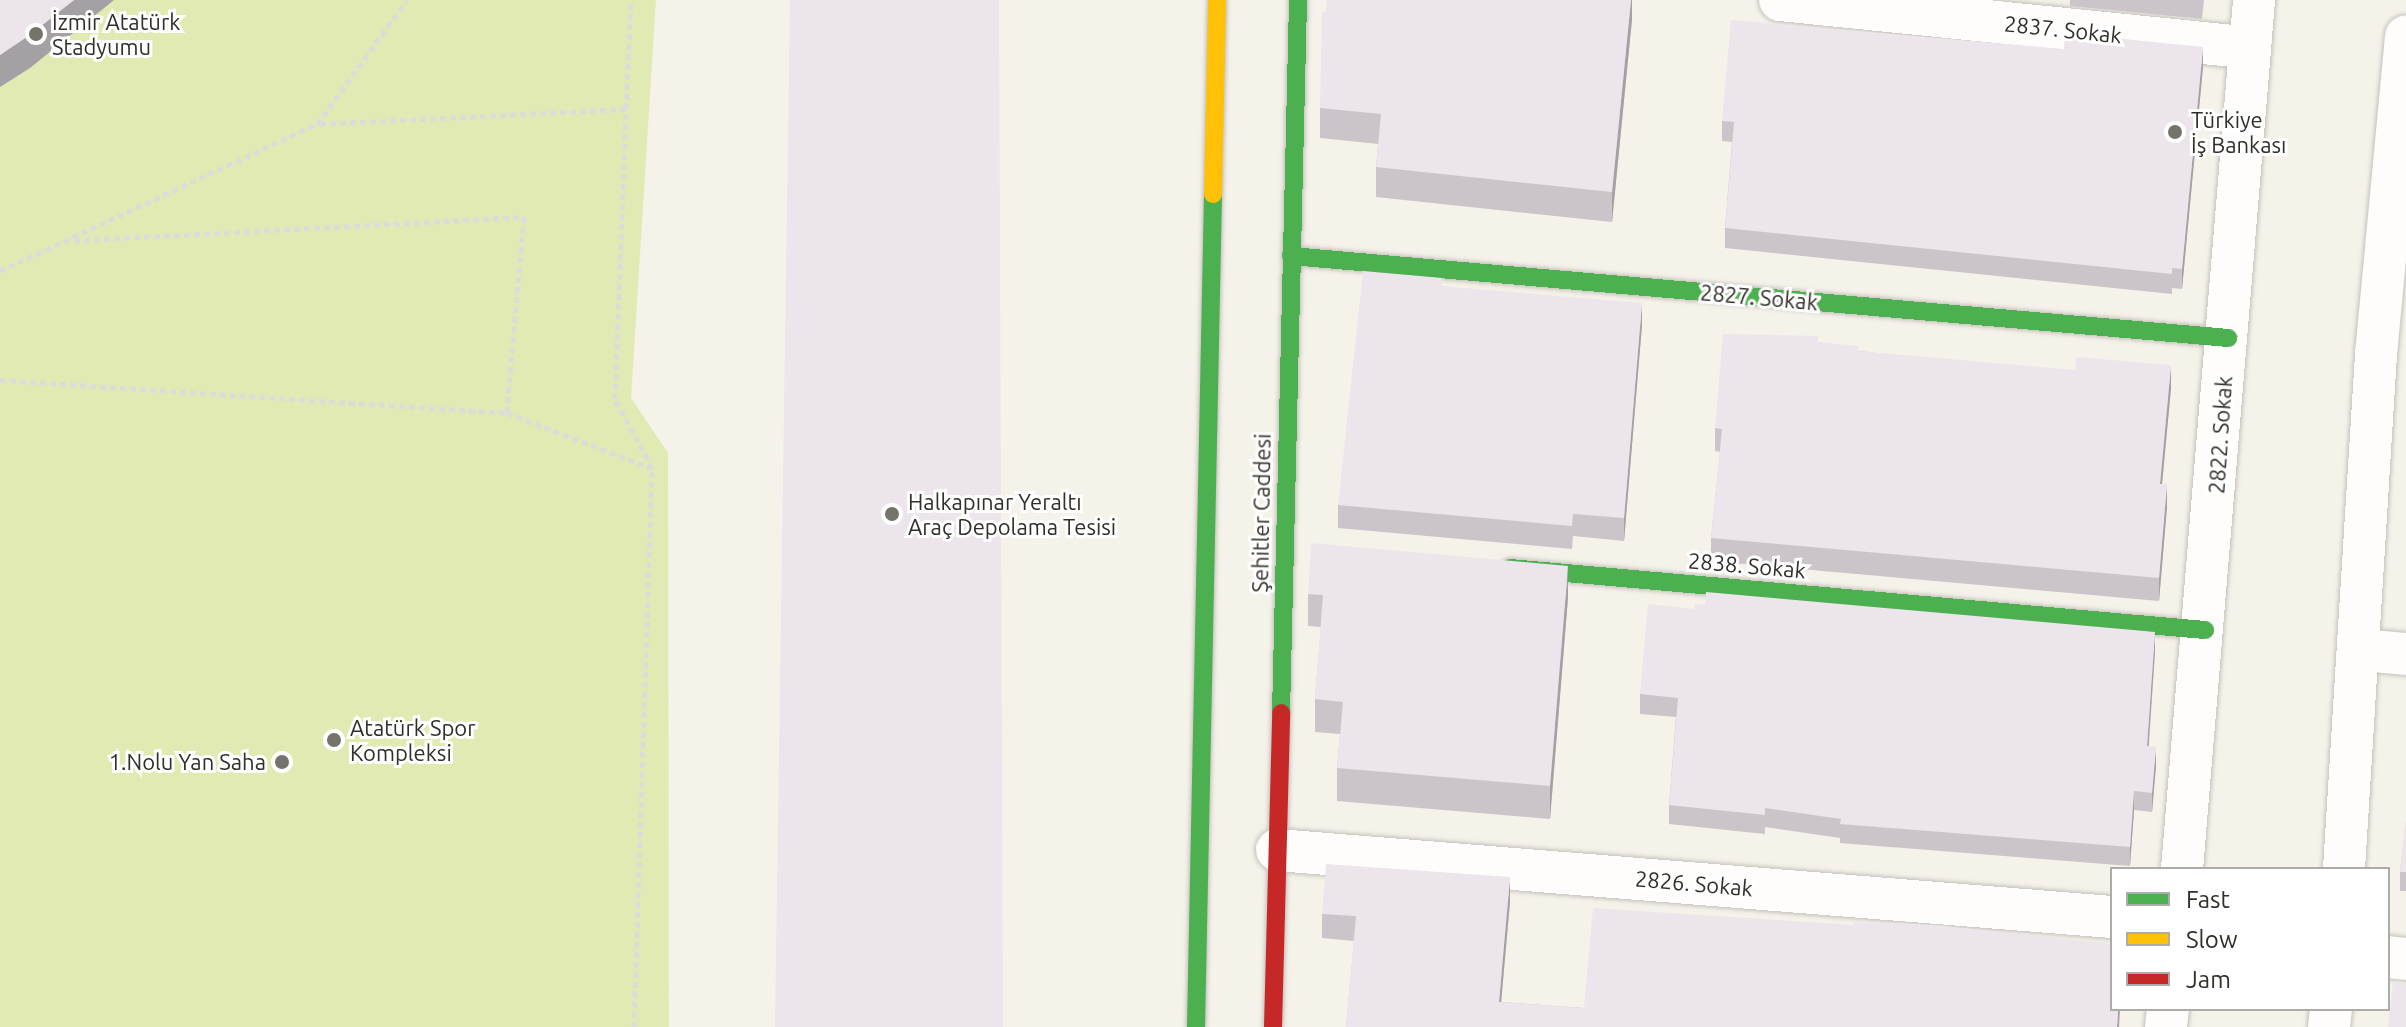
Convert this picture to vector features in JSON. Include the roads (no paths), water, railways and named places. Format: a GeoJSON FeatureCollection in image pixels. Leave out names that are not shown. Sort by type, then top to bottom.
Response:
{"type":"FeatureCollection","features":[{"type":"Feature","properties":{"kind":"main road"},"geometry":{"type":"LineString","coordinates":[[1196,1027],[1217,0]]}},
{"type":"Feature","properties":{"kind":"main road","name":"Şehitler Caddesi"},"geometry":{"type":"LineString","coordinates":[[1273,1027],[1277,850],[1292,549],[1291,256],[1298,0]]}},
{"type":"Feature","properties":{"kind":"main road","name":"2827. Sokak"},"geometry":{"type":"LineString","coordinates":[[1291,256],[2228,338]]}},
{"type":"Feature","properties":{"kind":"main road","name":"2838. Sokak"},"geometry":{"type":"LineString","coordinates":[[1491,566],[2205,630]]}},
{"type":"Feature","properties":{"kind":"street","name":"2837. Sokak"},"geometry":{"type":"LineString","coordinates":[[1780,0],[2250,48]]}},
{"type":"Feature","properties":{"kind":"street","name":"2822. Sokak"},"geometry":{"type":"LineString","coordinates":[[2182,867],[2205,630],[2254,0]]}},
{"type":"Feature","properties":{"kind":"street"},"geometry":{"type":"LineString","coordinates":[[2344,867],[2361,650],[2391,356],[2404,61]]}},
{"type":"Feature","properties":{"kind":"street"},"geometry":{"type":"LineString","coordinates":[[2361,650],[2406,654]]}},
{"type":"Feature","properties":{"kind":"street","name":"2826. Sokak"},"geometry":{"type":"LineString","coordinates":[[1277,850],[2110,917]]}},
{"type":"Feature","properties":{"kind":"place","name":"İzmir Atatürk Stadyumu"},"geometry":{"type":"Point","coordinates":[36,34]}},
{"type":"Feature","properties":{"kind":"place","name":"Türkiye İş Bankası"},"geometry":{"type":"Point","coordinates":[2175,132]}},
{"type":"Feature","properties":{"kind":"place","name":"Halkapınar Yeraltı Araç Depolama Tesisi"},"geometry":{"type":"Point","coordinates":[892,514]}},
{"type":"Feature","properties":{"kind":"place","name":"Atatürk Spor Kompleksi"},"geometry":{"type":"Point","coordinates":[334,740]}},
{"type":"Feature","properties":{"kind":"place","name":"1.Nolu Yan Saha"},"geometry":{"type":"Point","coordinates":[282,762]}}]}
